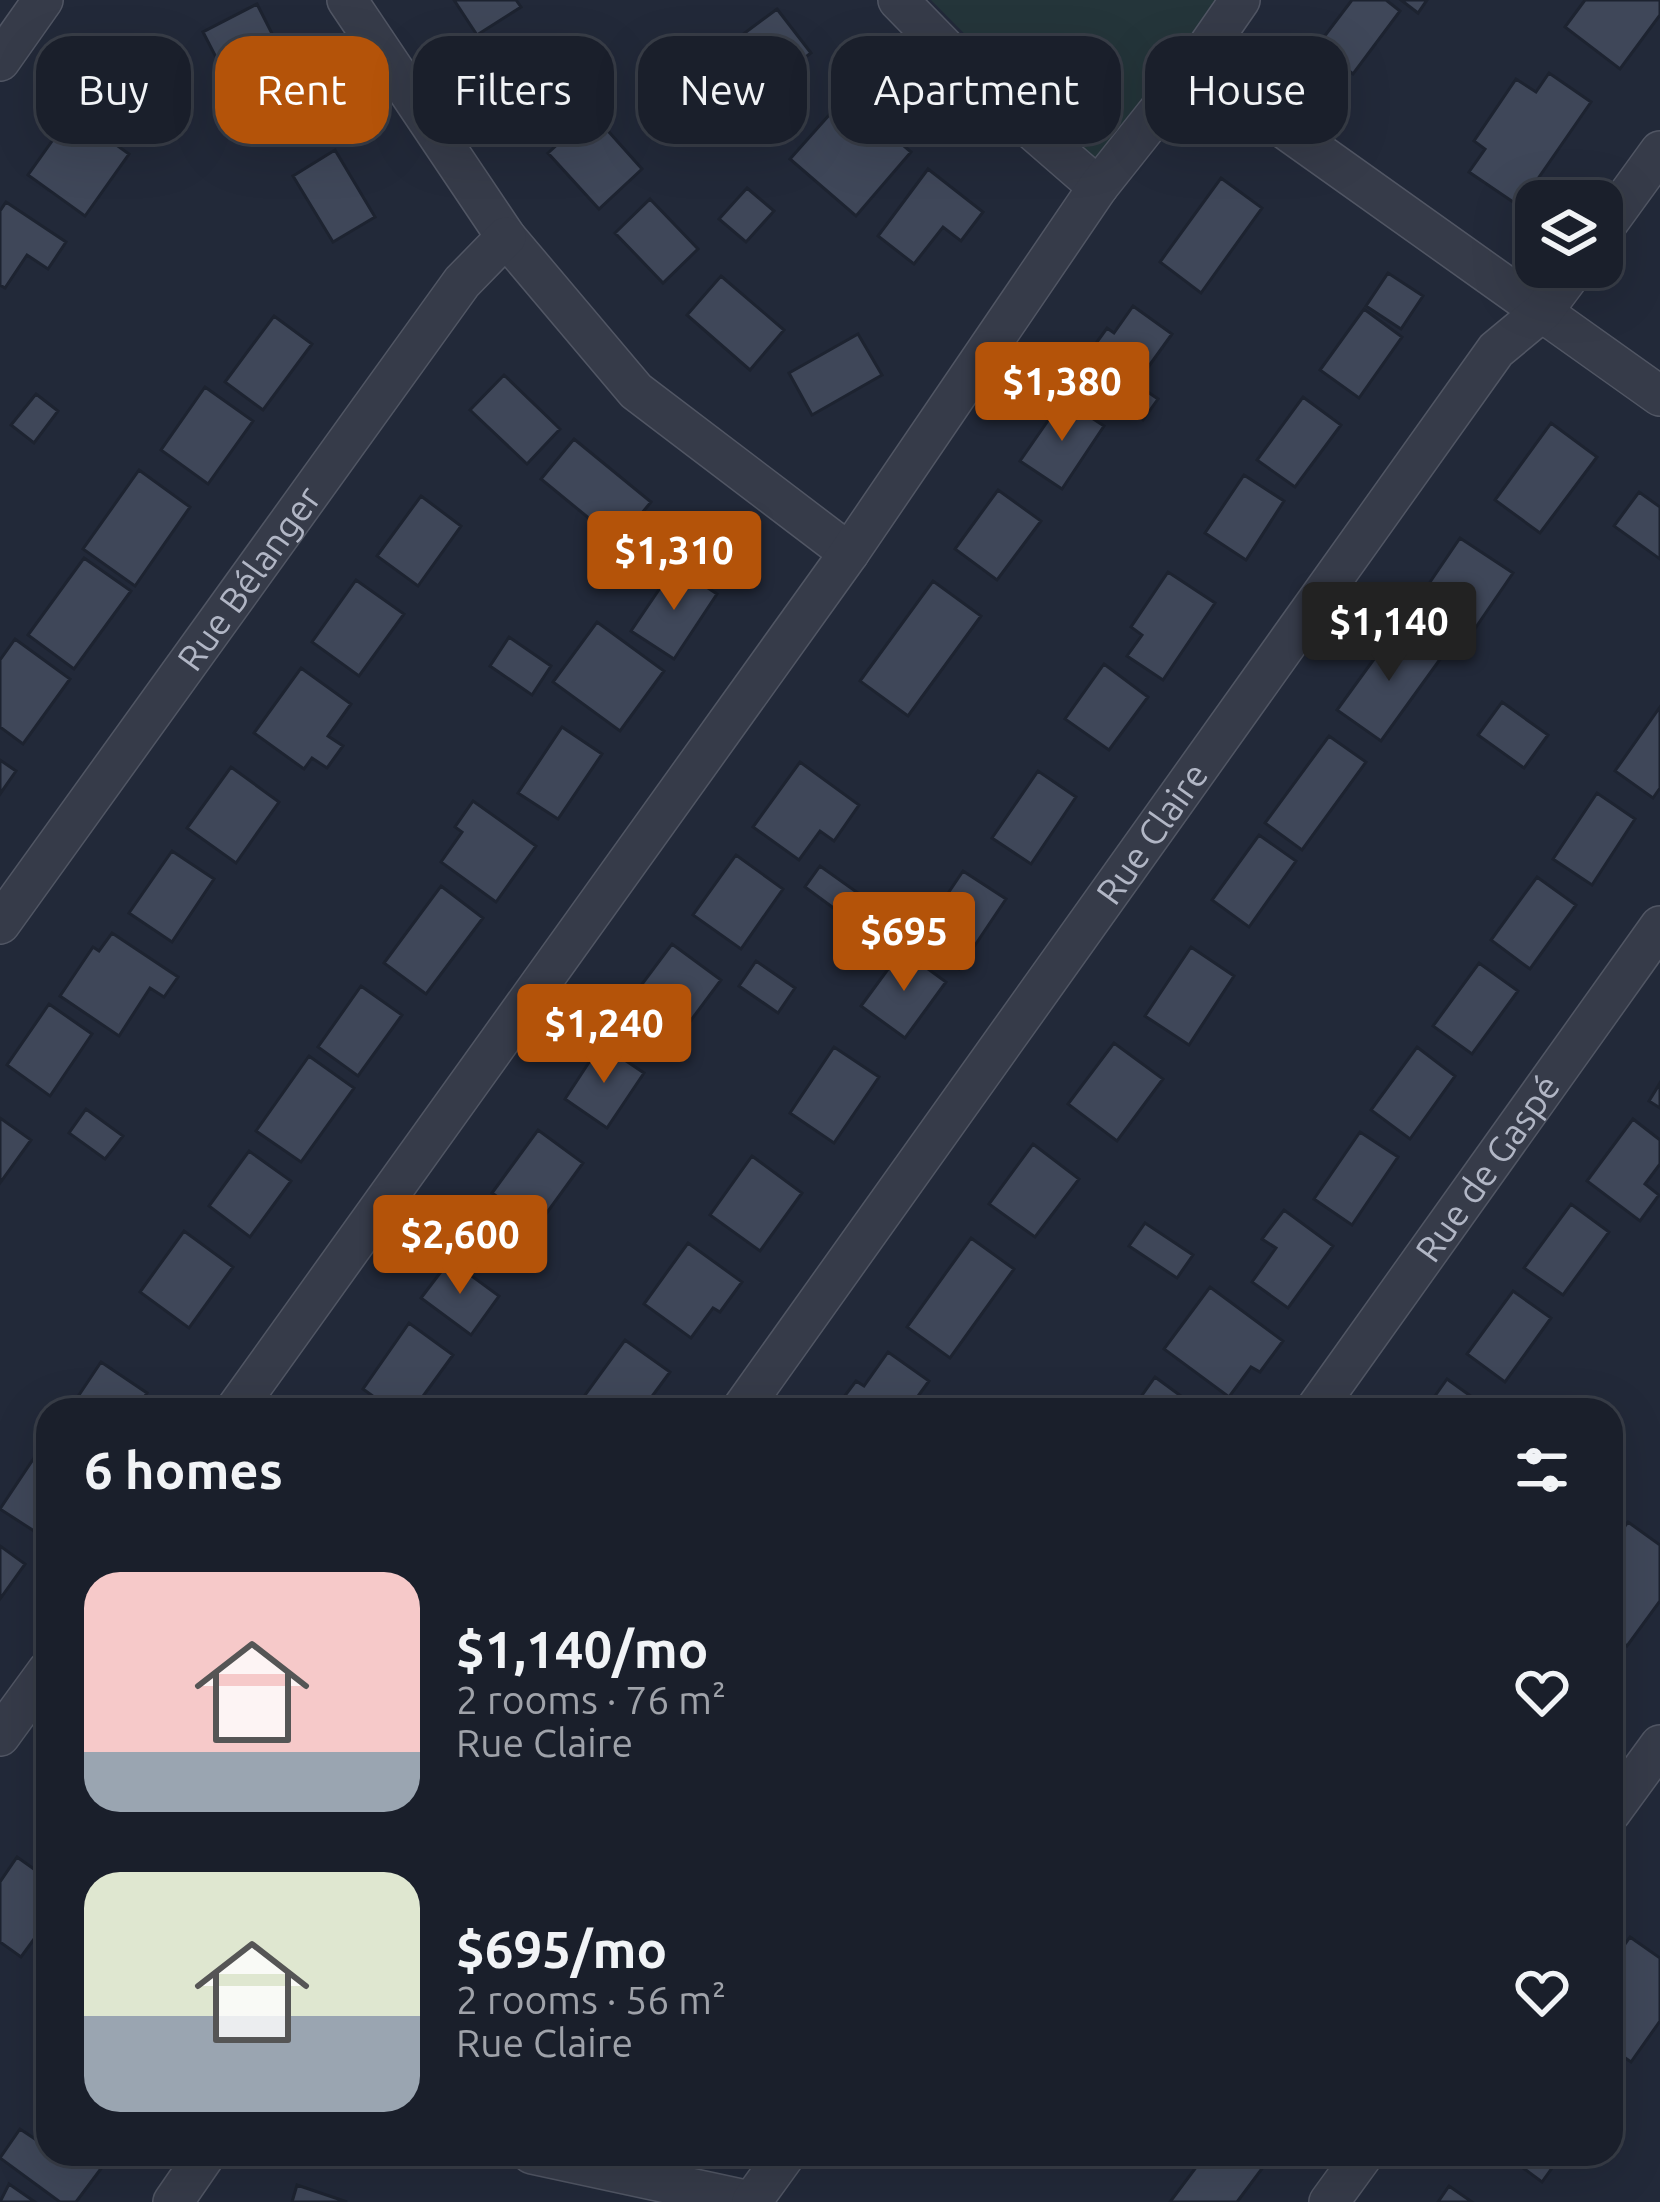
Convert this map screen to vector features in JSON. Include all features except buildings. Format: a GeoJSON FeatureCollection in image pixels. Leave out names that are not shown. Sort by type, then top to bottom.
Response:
{"type":"FeatureCollection","features":[{"type":"Feature","properties":{"kind":"street"},"geometry":{"type":"LineString","coordinates":[[0,61],[44,0]]}},
{"type":"Feature","properties":{"kind":"street"},"geometry":{"type":"LineString","coordinates":[[347,0],[506,236],[636,391],[849,554]]}},
{"type":"Feature","properties":{"kind":"street"},"geometry":{"type":"LineString","coordinates":[[898,0],[984,88],[1098,187]]}},
{"type":"Feature","properties":{"kind":"street"},"geometry":{"type":"LineString","coordinates":[[1215,36],[1240,0]]}},
{"type":"Feature","properties":{"kind":"street"},"geometry":{"type":"LineString","coordinates":[[250,1398],[849,554],[1098,187],[1145,128]]}},
{"type":"Feature","properties":{"kind":"street"},"geometry":{"type":"LineString","coordinates":[[1307,144],[1660,397]]}},
{"type":"Feature","properties":{"kind":"street"},"geometry":{"type":"LineString","coordinates":[[1623,202],[1660,151]]}},
{"type":"Feature","properties":{"kind":"street","name":"Rue Bélanger"},"geometry":{"type":"LineString","coordinates":[[0,924],[462,283],[506,236]]}},
{"type":"Feature","properties":{"kind":"street","name":"Rue Claire"},"geometry":{"type":"LineString","coordinates":[[750,1398],[1496,350],[1544,311],[1561,288]]}},
{"type":"Feature","properties":{"kind":"street","name":"Rue de Gaspé"},"geometry":{"type":"LineString","coordinates":[[1325,1398],[1660,926]]}},
{"type":"Feature","properties":{"kind":"street"},"geometry":{"type":"LineString","coordinates":[[0,1736],[36,1686]]}},
{"type":"Feature","properties":{"kind":"street"},"geometry":{"type":"LineString","coordinates":[[1623,1796],[1660,1745]]}},
{"type":"Feature","properties":{"kind":"street"},"geometry":{"type":"LineString","coordinates":[[173,2202],[198,2166]]}},
{"type":"Feature","properties":{"kind":"street"},"geometry":{"type":"LineString","coordinates":[[588,2166],[754,2202],[778,2166]]}},
{"type":"Feature","properties":{"kind":"street"},"geometry":{"type":"LineString","coordinates":[[1329,2202],[1355,2166]]}},
{"type":"Feature","properties":{"kind":"shaded area"},"geometry":{"type":"Polygon","coordinates":[[[931,0],[1240,0],[1213,36],[1145,36],[1145,125],[1098,187],[1065,144],[1121,144],[1121,36],[967,36],[931,0]]]}}]}
